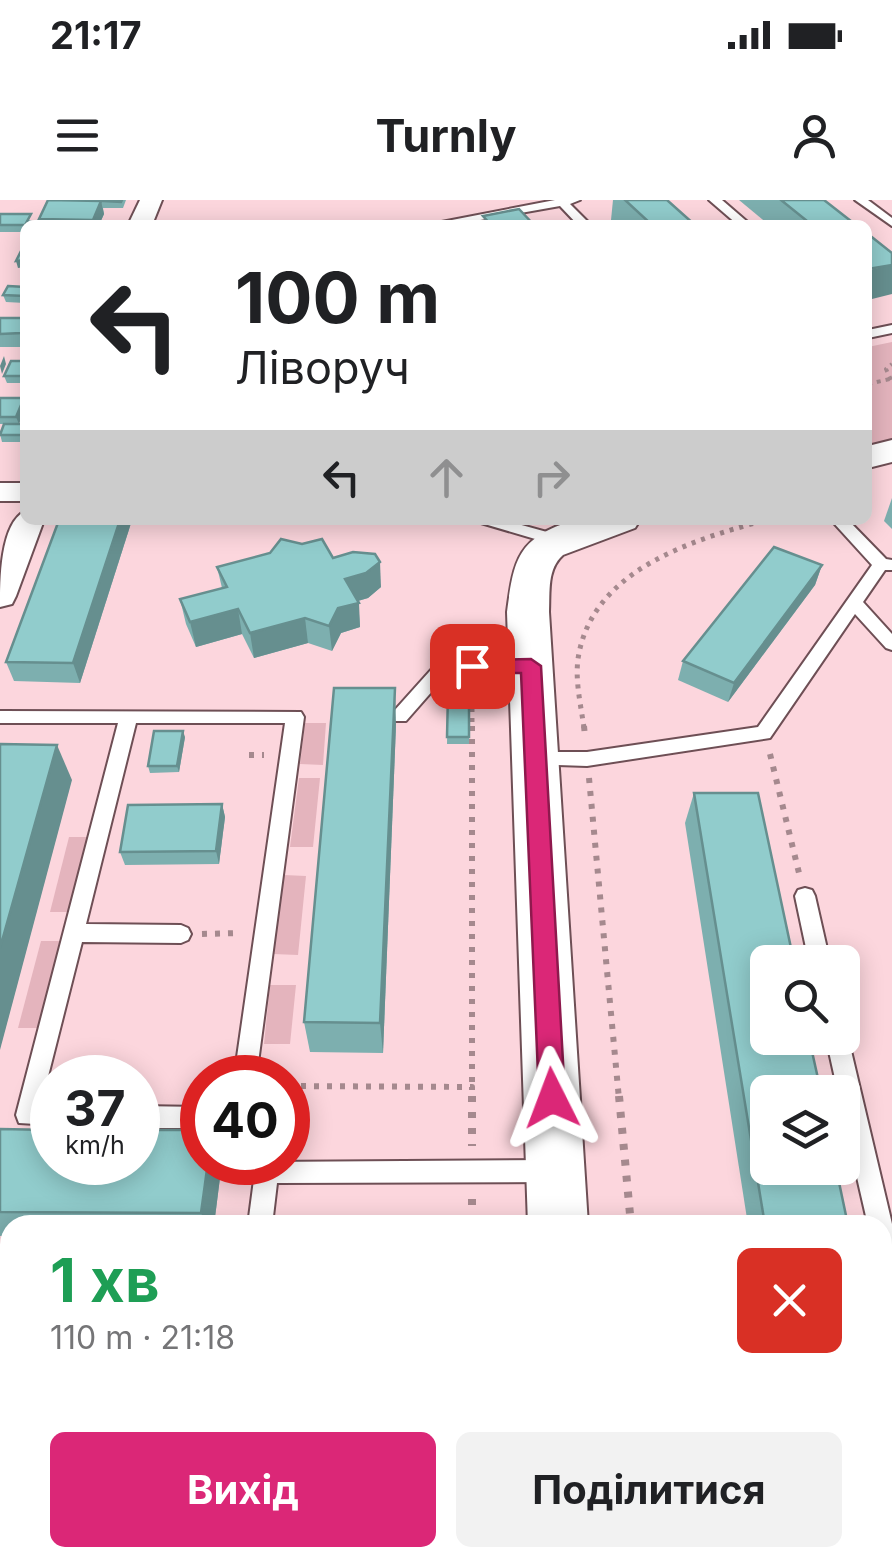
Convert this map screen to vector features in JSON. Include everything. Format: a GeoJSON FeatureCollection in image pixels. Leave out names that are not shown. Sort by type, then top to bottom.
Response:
{"type":"FeatureCollection","features":[{"type":"Feature","properties":{"kind":"street"},"geometry":{"type":"LineString","coordinates":[[0,596],[27,525]]}},
{"type":"Feature","properties":{"kind":"street"},"geometry":{"type":"LineString","coordinates":[[557,1215],[528,612],[534,563],[559,541],[607,525]]}},
{"type":"Feature","properties":{"kind":"lane"},"geometry":{"type":"LineString","coordinates":[[716,200],[739,220]]}},
{"type":"Feature","properties":{"kind":"lane"},"geometry":{"type":"LineString","coordinates":[[861,200],[892,223]]}},
{"type":"Feature","properties":{"kind":"lane"},"geometry":{"type":"LineString","coordinates":[[464,220],[568,201]]}},
{"type":"Feature","properties":{"kind":"lane"},"geometry":{"type":"LineString","coordinates":[[503,525],[559,541]]}},
{"type":"Feature","properties":{"kind":"lane"},"geometry":{"type":"LineString","coordinates":[[535,760],[587,759],[764,734],[853,602],[886,564],[844,525]]}},
{"type":"Feature","properties":{"kind":"lane"},"geometry":{"type":"LineString","coordinates":[[853,602],[892,644]]}},
{"type":"Feature","properties":{"kind":"lane"},"geometry":{"type":"LineString","coordinates":[[400,716],[444,666],[531,666]]}},
{"type":"Feature","properties":{"kind":"lane"},"geometry":{"type":"LineString","coordinates":[[0,716],[295,716],[248,1055]]}},
{"type":"Feature","properties":{"kind":"lane"},"geometry":{"type":"LineString","coordinates":[[43,1055],[129,716]]}},
{"type":"Feature","properties":{"kind":"lane"},"geometry":{"type":"LineString","coordinates":[[805,896],[816,945]]}},
{"type":"Feature","properties":{"kind":"lane"},"geometry":{"type":"LineString","coordinates":[[74,934],[180,934]]}},
{"type":"Feature","properties":{"kind":"lane"},"geometry":{"type":"LineString","coordinates":[[841,1055],[878,1215]]}},
{"type":"Feature","properties":{"kind":"lane"},"geometry":{"type":"LineString","coordinates":[[310,1168],[555,1171]]}},
{"type":"Feature","properties":{"kind":"lane"},"geometry":{"type":"LineString","coordinates":[[261,1215],[263,1185]]}},
{"type":"Feature","properties":{"kind":"path"},"geometry":{"type":"LineString","coordinates":[[891,380],[886,369],[892,364]]}},
{"type":"Feature","properties":{"kind":"path"},"geometry":{"type":"LineString","coordinates":[[629,1215],[578,658],[600,603],[646,565],[698,538],[747,525]]}},
{"type":"Feature","properties":{"kind":"path"},"geometry":{"type":"LineString","coordinates":[[472,666],[472,1172]]}},
{"type":"Feature","properties":{"kind":"path"},"geometry":{"type":"LineString","coordinates":[[764,734],[805,896]]}},
{"type":"Feature","properties":{"kind":"path"},"geometry":{"type":"LineString","coordinates":[[180,934],[266,932]]}},
{"type":"Feature","properties":{"kind":"path"},"geometry":{"type":"LineString","coordinates":[[310,1086],[472,1087]]}},
{"type":"Feature","properties":{"kind":"shaded area"},"geometry":{"type":"Polygon","coordinates":[[[892,342],[892,442],[872,447],[872,346],[892,342]]]}},
{"type":"Feature","properties":{"kind":"shaded area"},"geometry":{"type":"Polygon","coordinates":[[[305,723],[326,723],[323,765],[300,764],[305,723]]]}},
{"type":"Feature","properties":{"kind":"shaded area"},"geometry":{"type":"Polygon","coordinates":[[[299,778],[320,778],[313,847],[290,847],[299,778]]]}},
{"type":"Feature","properties":{"kind":"shaded area"},"geometry":{"type":"Polygon","coordinates":[[[69,837],[92,837],[73,912],[50,912],[69,837]]]}},
{"type":"Feature","properties":{"kind":"shaded area"},"geometry":{"type":"Polygon","coordinates":[[[284,875],[306,876],[298,955],[273,954],[284,875]]]}},
{"type":"Feature","properties":{"kind":"shaded area"},"geometry":{"type":"Polygon","coordinates":[[[41,941],[65,941],[43,1028],[18,1028],[41,941]]]}},
{"type":"Feature","properties":{"kind":"shaded area"},"geometry":{"type":"Polygon","coordinates":[[[270,985],[296,985],[290,1044],[264,1044],[270,985]]]}},
{"type":"Feature","properties":{"kind":"building"},"geometry":{"type":"Polygon","coordinates":[[[48,200],[101,201],[93,220],[39,219],[48,200]]]}},
{"type":"Feature","properties":{"kind":"building"},"geometry":{"type":"Polygon","coordinates":[[[625,200],[667,200],[689,220],[647,220],[625,200]]]}},
{"type":"Feature","properties":{"kind":"building"},"geometry":{"type":"Polygon","coordinates":[[[781,200],[824,200],[850,220],[806,220],[781,200]]]}},
{"type":"Feature","properties":{"kind":"building"},"geometry":{"type":"Polygon","coordinates":[[[519,209],[529,220],[487,220],[483,216],[519,209]]]}},
{"type":"Feature","properties":{"kind":"building"},"geometry":{"type":"Polygon","coordinates":[[[0,214],[31,214],[28,220],[20,220],[20,225],[0,225],[0,214]]]}},
{"type":"Feature","properties":{"kind":"building"},"geometry":{"type":"Polygon","coordinates":[[[872,237],[892,253],[892,265],[872,268],[872,237]]]}},
{"type":"Feature","properties":{"kind":"building"},"geometry":{"type":"Polygon","coordinates":[[[8,286],[20,287],[20,296],[3,295],[8,286]]]}},
{"type":"Feature","properties":{"kind":"building"},"geometry":{"type":"Polygon","coordinates":[[[0,318],[20,318],[20,333],[0,334],[0,318]]]}},
{"type":"Feature","properties":{"kind":"building"},"geometry":{"type":"Polygon","coordinates":[[[11,361],[20,361],[20,376],[4,376],[11,361]]]}},
{"type":"Feature","properties":{"kind":"building"},"geometry":{"type":"Polygon","coordinates":[[[0,398],[20,398],[16,417],[0,417],[0,398]]]}},
{"type":"Feature","properties":{"kind":"building"},"geometry":{"type":"Polygon","coordinates":[[[4,424],[20,424],[20,435],[0,435],[4,424]]]}},
{"type":"Feature","properties":{"kind":"building"},"geometry":{"type":"Polygon","coordinates":[[[57,525],[118,525],[73,663],[6,662],[57,525]]]}},
{"type":"Feature","properties":{"kind":"building"},"geometry":{"type":"Polygon","coordinates":[[[281,539],[302,544],[322,539],[333,558],[353,552],[375,554],[380,562],[366,573],[345,579],[359,603],[338,608],[329,626],[305,618],[250,633],[238,609],[190,622],[180,599],[227,587],[217,567],[270,553],[281,539]]]}},
{"type":"Feature","properties":{"kind":"building"},"geometry":{"type":"Polygon","coordinates":[[[774,547],[822,565],[734,683],[683,661],[774,547]]]}},
{"type":"Feature","properties":{"kind":"building"},"geometry":{"type":"Polygon","coordinates":[[[334,688],[395,688],[380,1023],[304,1022],[334,688]]]}},
{"type":"Feature","properties":{"kind":"building"},"geometry":{"type":"Polygon","coordinates":[[[448,693],[469,694],[469,737],[447,737],[448,693]]]}},
{"type":"Feature","properties":{"kind":"building"},"geometry":{"type":"Polygon","coordinates":[[[154,731],[183,731],[177,766],[148,766],[154,731]]]}},
{"type":"Feature","properties":{"kind":"building"},"geometry":{"type":"Polygon","coordinates":[[[0,744],[57,745],[0,948],[0,744]]]}},
{"type":"Feature","properties":{"kind":"building"},"geometry":{"type":"Polygon","coordinates":[[[694,793],[758,793],[790,945],[750,945],[750,1055],[813,1055],[817,1075],[750,1075],[750,1134],[694,793]]]}},
{"type":"Feature","properties":{"kind":"building"},"geometry":{"type":"Polygon","coordinates":[[[222,804],[216,851],[120,852],[128,805],[222,804]]]}},
{"type":"Feature","properties":{"kind":"building"},"geometry":{"type":"Polygon","coordinates":[[[0,1129],[30,1130],[30,1185],[160,1185],[160,1130],[180,1130],[180,1185],[205,1185],[201,1213],[0,1212],[0,1129]]]}},
{"type":"Feature","properties":{"kind":"building"},"geometry":{"type":"Polygon","coordinates":[[[758,1185],[840,1185],[846,1215],[763,1215],[758,1185]]]}},
{"type":"Feature","properties":{"kind":"route"},"geometry":{"type":"LineString","coordinates":[[472,666],[531,666],[552,1098]]}}]}
